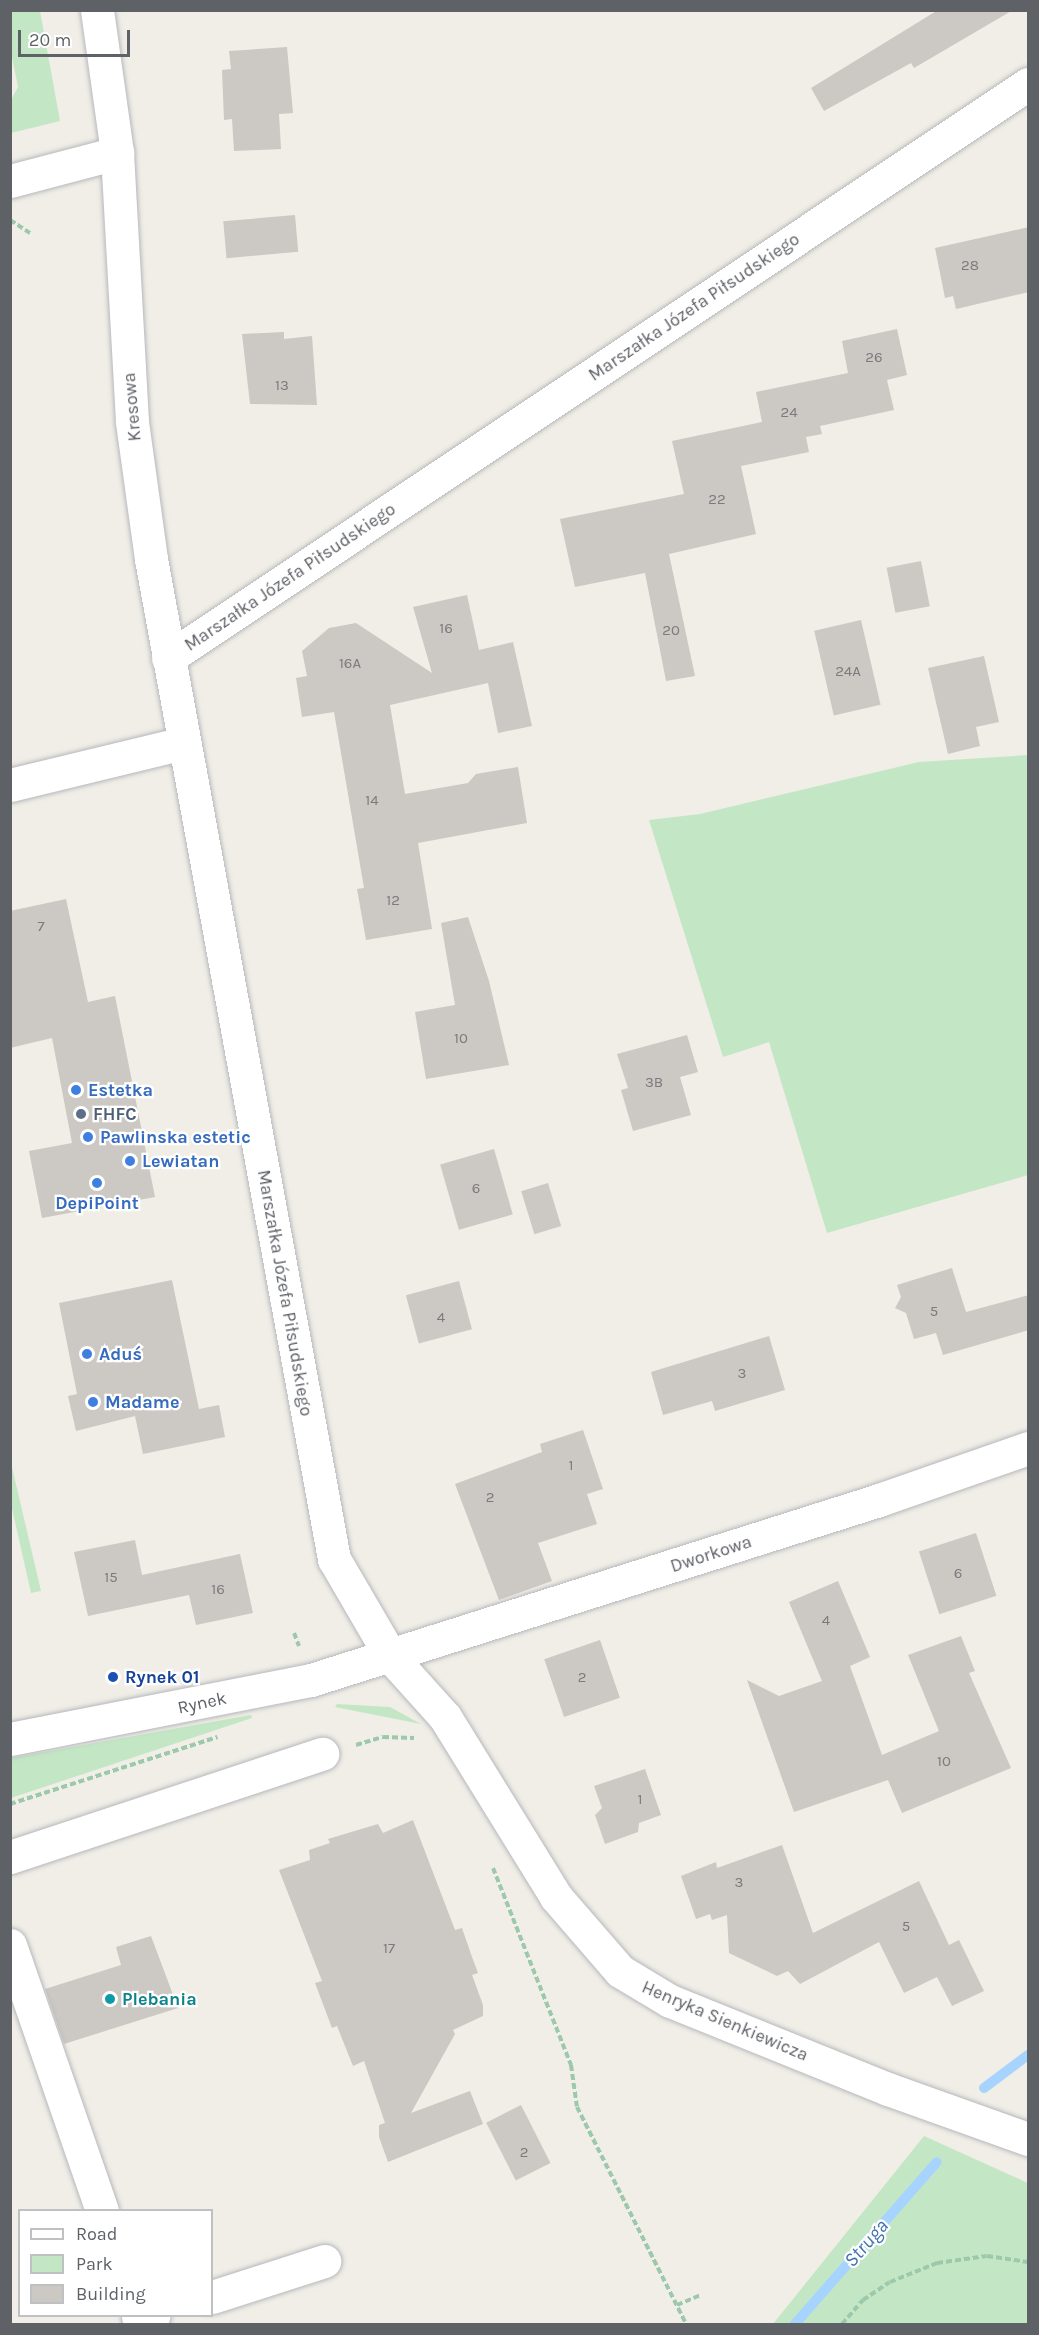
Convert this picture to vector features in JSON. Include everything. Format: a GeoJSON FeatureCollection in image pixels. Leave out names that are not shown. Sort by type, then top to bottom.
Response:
{"type":"FeatureCollection","features":[{"type":"Feature","properties":{"kind":"street","name":"Kresowa"},"geometry":{"type":"LineString","coordinates":[[97,10],[117,153],[132,422],[168,658]]}},
{"type":"Feature","properties":{"kind":"street","name":"Marszałka Józefa Piłsudskiego"},"geometry":{"type":"LineString","coordinates":[[392,1657],[334,1559],[168,658],[1029,84]]}},
{"type":"Feature","properties":{"kind":"street"},"geometry":{"type":"LineString","coordinates":[[10,181],[117,153]]}},
{"type":"Feature","properties":{"kind":"street"},"geometry":{"type":"LineString","coordinates":[[10,785],[184,743]]}},
{"type":"Feature","properties":{"kind":"street","name":"Dworkowa"},"geometry":{"type":"LineString","coordinates":[[392,1657],[1029,1448]]}},
{"type":"Feature","properties":{"kind":"street","name":"Rynek"},"geometry":{"type":"LineString","coordinates":[[10,1739],[311,1680],[392,1657]]}},
{"type":"Feature","properties":{"kind":"street","name":"Henryka Sienkiewicza"},"geometry":{"type":"LineString","coordinates":[[392,1657],[445,1717],[556,1897],[589,1938],[629,1978],[691,2010],[888,2089],[1029,2139]]}},
{"type":"Feature","properties":{"kind":"street"},"geometry":{"type":"LineString","coordinates":[[10,1857],[333,1751]]}},
{"type":"Feature","properties":{"kind":"street"},"geometry":{"type":"LineString","coordinates":[[10,1945],[101,2209]]}},
{"type":"Feature","properties":{"kind":"street"},"geometry":{"type":"LineString","coordinates":[[213,2297],[324,2261]]}},
{"type":"Feature","properties":{"kind":"path"},"geometry":{"type":"LineString","coordinates":[[10,220],[30,233]]}},
{"type":"Feature","properties":{"kind":"path"},"geometry":{"type":"LineString","coordinates":[[294,1634],[311,1680]]}},
{"type":"Feature","properties":{"kind":"path"},"geometry":{"type":"LineString","coordinates":[[10,1804],[227,1734]]}},
{"type":"Feature","properties":{"kind":"path"},"geometry":{"type":"LineString","coordinates":[[333,1751],[383,1737],[421,1738]]}},
{"type":"Feature","properties":{"kind":"path"},"geometry":{"type":"LineString","coordinates":[[492,1864],[571,2065],[577,2107],[686,2325]]}},
{"type":"Feature","properties":{"kind":"path"},"geometry":{"type":"LineString","coordinates":[[842,2325],[864,2300],[913,2271],[963,2258],[1011,2257],[1028,2260]]}},
{"type":"Feature","properties":{"kind":"path"},"geometry":{"type":"LineString","coordinates":[[677,2305],[700,2295]]}},
{"type":"Feature","properties":{"kind":"green space"},"geometry":{"type":"Polygon","coordinates":[[[10,11],[40,11],[60,121],[11,133],[11,100],[18,87],[11,52],[10,11]]]}},
{"type":"Feature","properties":{"kind":"green space"},"geometry":{"type":"Polygon","coordinates":[[[1028,755],[1028,1175],[827,1233],[769,1042],[723,1057],[649,820],[700,814],[919,762],[1028,755]]]}},
{"type":"Feature","properties":{"kind":"green space"},"geometry":{"type":"Polygon","coordinates":[[[11,1463],[41,1591],[31,1593],[11,1504],[11,1463]]]}},
{"type":"Feature","properties":{"kind":"green space"},"geometry":{"type":"Polygon","coordinates":[[[337,1704],[390,1707],[421,1724],[335,1707],[337,1704]]]}},
{"type":"Feature","properties":{"kind":"green space"},"geometry":{"type":"Polygon","coordinates":[[[251,1715],[252,1718],[11,1798],[11,1758],[251,1715]]]}},
{"type":"Feature","properties":{"kind":"green space"},"geometry":{"type":"Polygon","coordinates":[[[924,2136],[1028,2183],[1028,2324],[773,2324],[924,2136]]]}},
{"type":"Feature","properties":{"kind":"building"},"geometry":{"type":"Polygon","coordinates":[[[938,10],[1013,10],[914,68],[911,63],[824,111],[811,88],[938,10]]]}},
{"type":"Feature","properties":{"kind":"building"},"geometry":{"type":"Polygon","coordinates":[[[287,47],[293,113],[279,114],[281,149],[234,151],[232,119],[224,120],[222,70],[231,69],[229,51],[287,47]]]}},
{"type":"Feature","properties":{"kind":"building"},"geometry":{"type":"Polygon","coordinates":[[[295,215],[298,252],[226,258],[223,221],[295,215]]]}},
{"type":"Feature","properties":{"kind":"building"},"geometry":{"type":"Polygon","coordinates":[[[1029,227],[1029,292],[956,309],[953,296],[945,298],[935,248],[1029,227]]]}},
{"type":"Feature","properties":{"kind":"building"},"geometry":{"type":"Polygon","coordinates":[[[897,329],[907,375],[887,380],[894,410],[820,426],[822,434],[806,437],[809,452],[741,466],[756,534],[669,554],[695,676],[666,681],[645,573],[575,587],[560,519],[684,494],[672,441],[762,422],[756,392],[848,373],[842,341],[897,329]]]}},
{"type":"Feature","properties":{"kind":"building"},"geometry":{"type":"Polygon","coordinates":[[[284,332],[284,339],[312,336],[317,405],[250,404],[242,334],[284,332]]]}},
{"type":"Feature","properties":{"kind":"building"},"geometry":{"type":"Polygon","coordinates":[[[921,561],[930,606],[895,613],[887,568],[921,561]]]}},
{"type":"Feature","properties":{"kind":"building"},"geometry":{"type":"Polygon","coordinates":[[[467,595],[479,650],[513,642],[532,726],[498,733],[488,683],[390,705],[405,794],[468,783],[476,774],[518,767],[527,823],[418,843],[432,929],[366,940],[357,889],[364,888],[334,712],[302,717],[296,678],[307,676],[302,651],[329,628],[356,623],[432,673],[413,607],[467,595]]]}},
{"type":"Feature","properties":{"kind":"building"},"geometry":{"type":"Polygon","coordinates":[[[861,620],[881,705],[834,716],[814,631],[861,620]]]}},
{"type":"Feature","properties":{"kind":"building"},"geometry":{"type":"Polygon","coordinates":[[[984,656],[999,722],[976,727],[980,746],[948,754],[928,668],[984,656]]]}},
{"type":"Feature","properties":{"kind":"building"},"geometry":{"type":"Polygon","coordinates":[[[66,899],[88,1002],[115,996],[155,1197],[42,1218],[29,1151],[72,1143],[52,1038],[10,1048],[10,911],[66,899]]]}},
{"type":"Feature","properties":{"kind":"building"},"geometry":{"type":"Polygon","coordinates":[[[468,917],[489,981],[509,1065],[426,1079],[415,1012],[455,1005],[441,923],[468,917]]]}},
{"type":"Feature","properties":{"kind":"building"},"geometry":{"type":"Polygon","coordinates":[[[687,1035],[698,1072],[680,1077],[691,1115],[633,1131],[621,1090],[628,1088],[617,1054],[687,1035]]]}},
{"type":"Feature","properties":{"kind":"building"},"geometry":{"type":"Polygon","coordinates":[[[494,1149],[513,1214],[459,1230],[440,1164],[494,1149]]]}},
{"type":"Feature","properties":{"kind":"building"},"geometry":{"type":"Polygon","coordinates":[[[548,1183],[561,1226],[534,1234],[521,1191],[548,1183]]]}},
{"type":"Feature","properties":{"kind":"building"},"geometry":{"type":"Polygon","coordinates":[[[952,1268],[966,1312],[1029,1295],[1029,1330],[943,1355],[936,1333],[914,1339],[906,1313],[895,1308],[901,1297],[897,1285],[952,1268]]]}},
{"type":"Feature","properties":{"kind":"building"},"geometry":{"type":"Polygon","coordinates":[[[172,1280],[199,1409],[219,1405],[225,1437],[143,1454],[135,1416],[76,1431],[68,1396],[77,1394],[59,1303],[172,1280]]]}},
{"type":"Feature","properties":{"kind":"building"},"geometry":{"type":"Polygon","coordinates":[[[459,1281],[472,1329],[419,1344],[406,1295],[459,1281]]]}},
{"type":"Feature","properties":{"kind":"building"},"geometry":{"type":"Polygon","coordinates":[[[769,1336],[785,1390],[715,1411],[712,1401],[663,1415],[651,1372],[769,1336]]]}},
{"type":"Feature","properties":{"kind":"building"},"geometry":{"type":"Polygon","coordinates":[[[583,1430],[603,1489],[587,1494],[597,1524],[538,1543],[552,1581],[499,1600],[455,1484],[542,1452],[540,1444],[583,1430]]]}},
{"type":"Feature","properties":{"kind":"building"},"geometry":{"type":"Polygon","coordinates":[[[976,1533],[996,1596],[939,1614],[919,1552],[976,1533]]]}},
{"type":"Feature","properties":{"kind":"building"},"geometry":{"type":"Polygon","coordinates":[[[135,1540],[142,1575],[240,1554],[253,1613],[196,1625],[189,1595],[88,1616],[74,1552],[135,1540]]]}},
{"type":"Feature","properties":{"kind":"building"},"geometry":{"type":"Polygon","coordinates":[[[838,1581],[870,1657],[850,1666],[882,1755],[939,1731],[908,1655],[961,1636],[975,1671],[969,1673],[1011,1768],[902,1813],[888,1780],[794,1812],[747,1680],[779,1696],[822,1681],[789,1602],[838,1581]]]}},
{"type":"Feature","properties":{"kind":"building"},"geometry":{"type":"Polygon","coordinates":[[[600,1640],[620,1698],[564,1717],[544,1659],[600,1640]]]}},
{"type":"Feature","properties":{"kind":"building"},"geometry":{"type":"Polygon","coordinates":[[[645,1769],[661,1815],[639,1823],[638,1832],[605,1844],[595,1815],[602,1808],[594,1786],[645,1769]]]}},
{"type":"Feature","properties":{"kind":"building"},"geometry":{"type":"Polygon","coordinates":[[[413,1820],[455,1930],[462,1928],[478,1973],[472,1975],[483,2005],[483,2016],[453,2030],[455,2034],[411,2113],[470,2091],[483,2124],[388,2162],[379,2137],[379,2125],[385,2123],[364,2061],[353,2066],[337,2026],[332,2028],[315,1983],[322,1981],[279,1870],[310,1860],[309,1850],[330,1843],[328,1839],[378,1824],[383,1833],[413,1820]]]}},
{"type":"Feature","properties":{"kind":"building"},"geometry":{"type":"Polygon","coordinates":[[[782,1845],[813,1933],[919,1881],[949,1945],[959,1940],[984,1991],[952,2006],[937,1977],[904,1993],[879,1942],[800,1984],[788,1971],[777,1976],[729,1953],[727,1915],[712,1920],[710,1914],[696,1919],[681,1876],[716,1862],[717,1868],[782,1845]]]}},
{"type":"Feature","properties":{"kind":"building","name":"Plebania"},"geometry":{"type":"Polygon","coordinates":[[[151,1936],[178,2008],[64,2044],[45,1989],[121,1965],[116,1947],[151,1936]]]}},
{"type":"Feature","properties":{"kind":"building"},"geometry":{"type":"Polygon","coordinates":[[[521,2105],[551,2163],[516,2181],[486,2123],[521,2105]]]}},
{"type":"Feature","properties":{"kind":"waterway","name":"Struga"},"geometry":{"type":"LineString","coordinates":[[984,2088],[1028,2055]]}},
{"type":"Feature","properties":{"kind":"waterway","name":"Struga"},"geometry":{"type":"LineString","coordinates":[[795,2324],[937,2162]]}},
{"type":"Feature","properties":{"kind":"place","name":"Estetka"},"geometry":{"type":"Point","coordinates":[76,1090]}},
{"type":"Feature","properties":{"kind":"place","name":"FHFC"},"geometry":{"type":"Point","coordinates":[81,1114]}},
{"type":"Feature","properties":{"kind":"place","name":"Pawlinska estetic"},"geometry":{"type":"Point","coordinates":[88,1137]}},
{"type":"Feature","properties":{"kind":"place","name":"Lewiatan"},"geometry":{"type":"Point","coordinates":[130,1161]}},
{"type":"Feature","properties":{"kind":"place","name":"DepiPoint"},"geometry":{"type":"Point","coordinates":[97,1183]}},
{"type":"Feature","properties":{"kind":"place","name":"Aduś"},"geometry":{"type":"Point","coordinates":[87,1354]}},
{"type":"Feature","properties":{"kind":"place","name":"Madame"},"geometry":{"type":"Point","coordinates":[93,1402]}},
{"type":"Feature","properties":{"kind":"place","name":"Rynek 01"},"geometry":{"type":"Point","coordinates":[113,1677]}},
{"type":"Feature","properties":{"kind":"place","name":"Plebania"},"geometry":{"type":"Point","coordinates":[110,1999]}}]}
